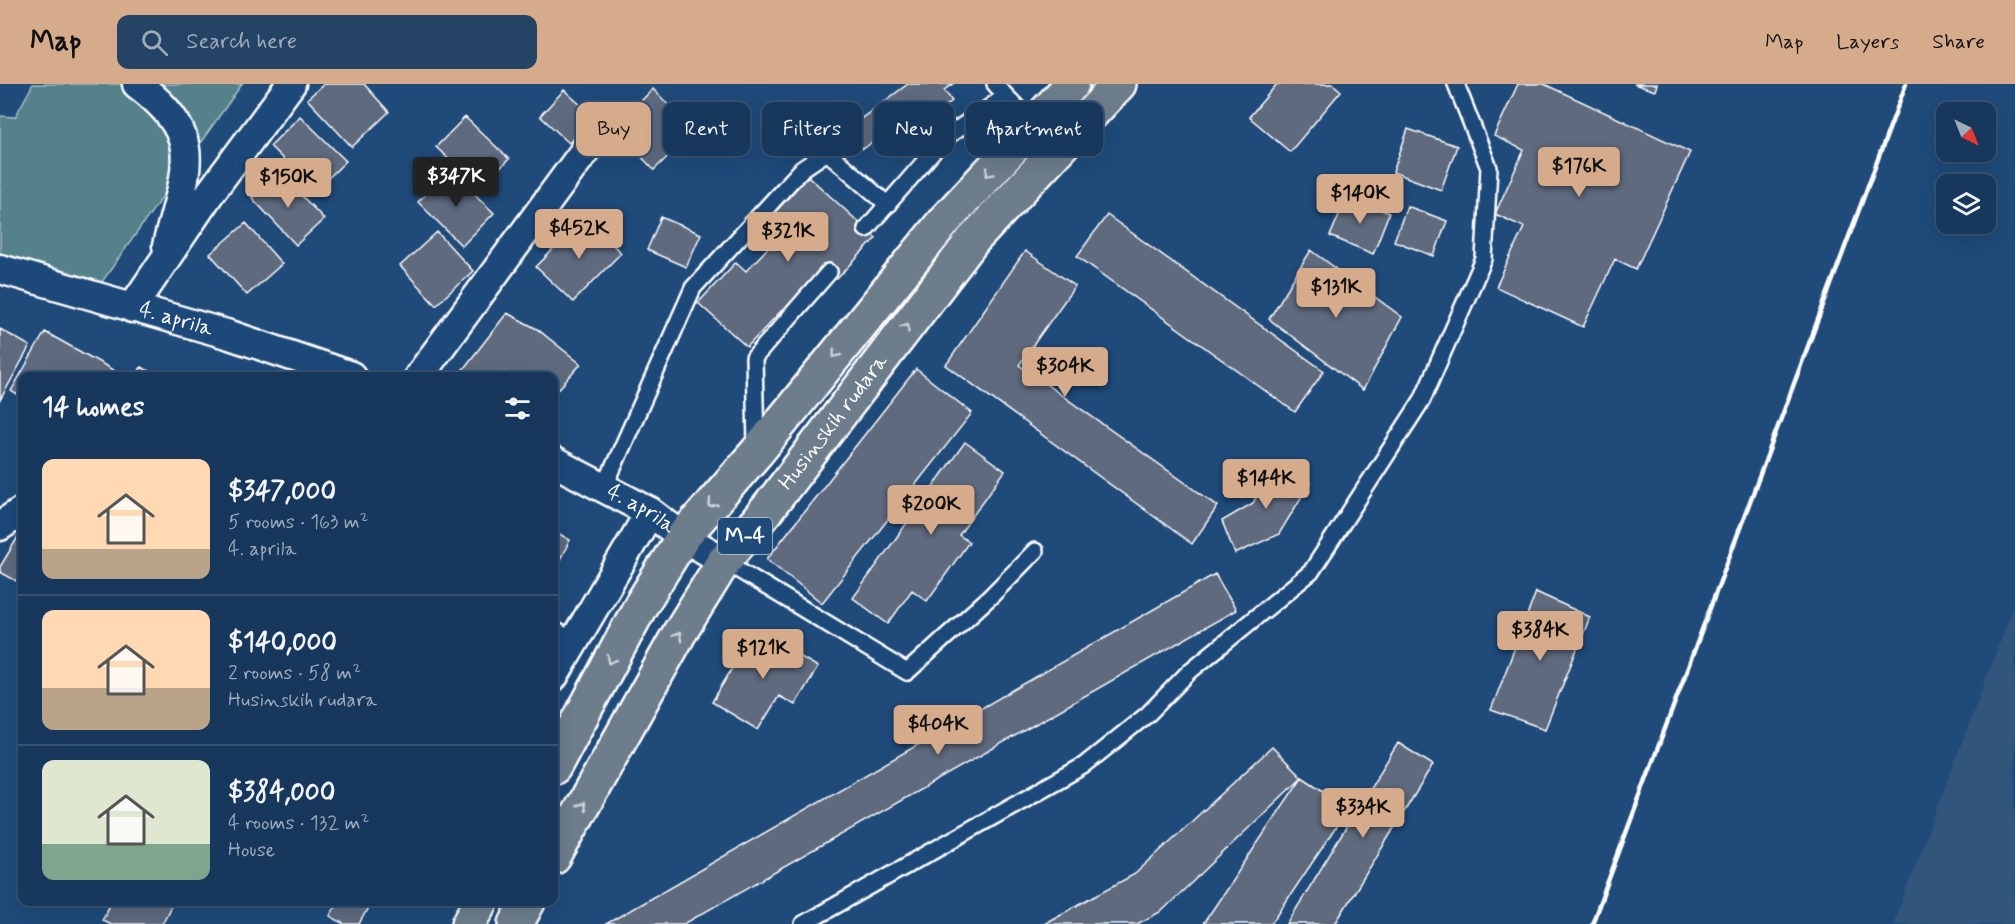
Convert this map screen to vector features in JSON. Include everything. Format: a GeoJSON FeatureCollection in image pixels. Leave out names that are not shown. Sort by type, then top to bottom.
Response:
{"type":"FeatureCollection","features":[{"type":"Feature","properties":{"kind":"main road","name":"Husinskih rudara"},"geometry":{"type":"LineString","coordinates":[[1055,102],[1072,84]]}},
{"type":"Feature","properties":{"kind":"main road","name":"Husinskih rudara"},"geometry":{"type":"LineString","coordinates":[[558,850],[680,632],[724,561],[769,507],[973,240],[1119,84]]}},
{"type":"Feature","properties":{"kind":"main road","name":"Husinskih rudara"},"geometry":{"type":"LineString","coordinates":[[558,760],[641,605],[683,537],[757,452],[946,219],[1005,156]]}},
{"type":"Feature","properties":{"kind":"main road"},"geometry":{"type":"LineString","coordinates":[[469,924],[479,906]]}},
{"type":"Feature","properties":{"kind":"main road"},"geometry":{"type":"LineString","coordinates":[[516,924],[526,906]]}},
{"type":"Feature","properties":{"kind":"street"},"geometry":{"type":"LineString","coordinates":[[137,84],[157,99],[180,127],[188,160],[162,265]]}},
{"type":"Feature","properties":{"kind":"street"},"geometry":{"type":"LineString","coordinates":[[132,308],[210,193],[291,84]]}},
{"type":"Feature","properties":{"kind":"street"},"geometry":{"type":"LineString","coordinates":[[422,372],[581,156]]}},
{"type":"Feature","properties":{"kind":"street","name":"4. aprila"},"geometry":{"type":"LineString","coordinates":[[0,269],[230,335],[328,372]]}},
{"type":"Feature","properties":{"kind":"street","name":"4. aprila"},"geometry":{"type":"LineString","coordinates":[[558,464],[605,486],[650,512],[683,537],[724,561]]}},
{"type":"Feature","properties":{"kind":"street"},"geometry":{"type":"LineString","coordinates":[[558,660],[564,635],[650,512]]}},
{"type":"Feature","properties":{"kind":"street"},"geometry":{"type":"LineString","coordinates":[[0,526],[18,514]]}},
{"type":"Feature","properties":{"kind":"lane"},"geometry":{"type":"LineString","coordinates":[[995,84],[1012,102]]}},
{"type":"Feature","properties":{"kind":"lane"},"geometry":{"type":"LineString","coordinates":[[803,924],[1083,766],[1148,714],[1190,671],[1311,572],[1422,400],[1484,259],[1489,168],[1456,84]]}},
{"type":"Feature","properties":{"kind":"lane"},"geometry":{"type":"LineString","coordinates":[[866,229],[946,137],[1006,96]]}},
{"type":"Feature","properties":{"kind":"lane"},"geometry":{"type":"LineString","coordinates":[[605,486],[693,288],[802,169],[827,152],[888,205]]}},
{"type":"Feature","properties":{"kind":"lane"},"geometry":{"type":"LineString","coordinates":[[757,452],[754,358],[829,272]]}},
{"type":"Feature","properties":{"kind":"lane"},"geometry":{"type":"LineString","coordinates":[[724,561],[907,672],[991,596],[1035,551]]}},
{"type":"Feature","properties":{"kind":"shaded area"},"geometry":{"type":"Polygon","coordinates":[[[2015,602],[2015,924],[1893,924],[2015,602]]]}},
{"type":"Feature","properties":{"kind":"green space"},"geometry":{"type":"Polygon","coordinates":[[[33,84],[242,84],[92,296],[0,277],[0,116],[15,117],[33,84]]]}},
{"type":"Feature","properties":{"kind":"building"},"geometry":{"type":"Polygon","coordinates":[[[324,84],[364,84],[389,112],[352,147],[307,99],[324,84]]]}},
{"type":"Feature","properties":{"kind":"building"},"geometry":{"type":"Polygon","coordinates":[[[908,84],[953,84],[944,90],[951,102],[884,102],[908,84]]]}},
{"type":"Feature","properties":{"kind":"building"},"geometry":{"type":"Polygon","coordinates":[[[1277,84],[1333,84],[1341,91],[1290,152],[1249,117],[1277,84]]]}},
{"type":"Feature","properties":{"kind":"building"},"geometry":{"type":"Polygon","coordinates":[[[1518,84],[1544,84],[1690,152],[1636,269],[1615,259],[1583,327],[1496,287],[1524,227],[1495,214],[1524,150],[1494,136],[1518,84]]]}},
{"type":"Feature","properties":{"kind":"building"},"geometry":{"type":"Polygon","coordinates":[[[1634,84],[1657,84],[1655,91],[1634,84]]]}},
{"type":"Feature","properties":{"kind":"building"},"geometry":{"type":"Polygon","coordinates":[[[653,89],[666,102],[663,102],[663,156],[668,156],[654,170],[641,156],[651,156],[651,102],[640,102],[653,89]]]}},
{"type":"Feature","properties":{"kind":"building"},"geometry":{"type":"Polygon","coordinates":[[[564,90],[577,102],[576,135],[569,143],[540,116],[564,90]]]}},
{"type":"Feature","properties":{"kind":"building"},"geometry":{"type":"Polygon","coordinates":[[[874,109],[874,141],[863,149],[862,148],[862,118],[874,109]]]}},
{"type":"Feature","properties":{"kind":"building"},"geometry":{"type":"Polygon","coordinates":[[[300,116],[346,161],[315,191],[270,146],[300,116]]]}},
{"type":"Feature","properties":{"kind":"building"},"geometry":{"type":"Polygon","coordinates":[[[465,117],[509,159],[480,189],[436,147],[465,117]]]}},
{"type":"Feature","properties":{"kind":"building"},"geometry":{"type":"Polygon","coordinates":[[[1408,129],[1457,146],[1441,190],[1393,172],[1408,129]]]}},
{"type":"Feature","properties":{"kind":"building"},"geometry":{"type":"Polygon","coordinates":[[[450,170],[494,213],[462,246],[418,202],[450,170]]]}},
{"type":"Feature","properties":{"kind":"building"},"geometry":{"type":"Polygon","coordinates":[[[279,172],[324,219],[296,245],[252,198],[279,172]]]}},
{"type":"Feature","properties":{"kind":"building"},"geometry":{"type":"Polygon","coordinates":[[[808,176],[876,238],[837,279],[827,270],[787,314],[782,310],[747,347],[698,303],[736,262],[746,271],[782,233],[768,220],[808,176]]]}},
{"type":"Feature","properties":{"kind":"building"},"geometry":{"type":"Polygon","coordinates":[[[1347,196],[1389,213],[1373,254],[1330,236],[1347,196]]]}},
{"type":"Feature","properties":{"kind":"building"},"geometry":{"type":"Polygon","coordinates":[[[1407,206],[1447,221],[1434,256],[1394,241],[1407,206]]]}},
{"type":"Feature","properties":{"kind":"building"},"geometry":{"type":"Polygon","coordinates":[[[1107,215],[1324,371],[1295,412],[1077,256],[1107,215]]]}},
{"type":"Feature","properties":{"kind":"building"},"geometry":{"type":"Polygon","coordinates":[[[585,217],[621,253],[573,302],[536,267],[585,217]]]}},
{"type":"Feature","properties":{"kind":"building"},"geometry":{"type":"Polygon","coordinates":[[[661,217],[701,234],[686,267],[647,250],[661,217]]]}},
{"type":"Feature","properties":{"kind":"building"},"geometry":{"type":"Polygon","coordinates":[[[246,223],[282,264],[247,295],[210,254],[246,223]]]}},
{"type":"Feature","properties":{"kind":"building"},"geometry":{"type":"Polygon","coordinates":[[[437,232],[473,271],[436,305],[400,266],[437,232]]]}},
{"type":"Feature","properties":{"kind":"building"},"geometry":{"type":"Polygon","coordinates":[[[1311,250],[1402,317],[1363,390],[1269,319],[1311,250]]]}},
{"type":"Feature","properties":{"kind":"building"},"geometry":{"type":"Polygon","coordinates":[[[1025,251],[1075,286],[1019,365],[1218,506],[1192,544],[946,365],[1025,251]]]}},
{"type":"Feature","properties":{"kind":"building"},"geometry":{"type":"Polygon","coordinates":[[[507,313],[537,329],[581,364],[558,390],[558,372],[461,372],[507,313]]]}},
{"type":"Feature","properties":{"kind":"building"},"geometry":{"type":"Polygon","coordinates":[[[0,329],[30,346],[0,400],[0,329]]]}},
{"type":"Feature","properties":{"kind":"building"},"geometry":{"type":"Polygon","coordinates":[[[45,332],[117,372],[22,372],[45,332]]]}},
{"type":"Feature","properties":{"kind":"building"},"geometry":{"type":"Polygon","coordinates":[[[141,367],[151,372],[138,372],[141,367]]]}},
{"type":"Feature","properties":{"kind":"building"},"geometry":{"type":"Polygon","coordinates":[[[916,369],[972,413],[822,603],[767,559],[916,369]]]}},
{"type":"Feature","properties":{"kind":"building"},"geometry":{"type":"Polygon","coordinates":[[[18,379],[18,395],[11,391],[18,379]]]}},
{"type":"Feature","properties":{"kind":"building"},"geometry":{"type":"Polygon","coordinates":[[[965,442],[1005,471],[959,535],[969,542],[927,601],[912,590],[888,624],[853,598],[965,442]]]}},
{"type":"Feature","properties":{"kind":"building"},"geometry":{"type":"Polygon","coordinates":[[[1276,463],[1310,483],[1279,534],[1235,554],[1222,521],[1253,503],[1276,463]]]}},
{"type":"Feature","properties":{"kind":"building"},"geometry":{"type":"Polygon","coordinates":[[[558,533],[570,540],[558,563],[558,533]]]}},
{"type":"Feature","properties":{"kind":"building"},"geometry":{"type":"Polygon","coordinates":[[[18,537],[18,582],[0,572],[0,567],[18,537]]]}},
{"type":"Feature","properties":{"kind":"building"},"geometry":{"type":"Polygon","coordinates":[[[1215,574],[1236,610],[684,924],[606,924],[1215,574]]]}},
{"type":"Feature","properties":{"kind":"building"},"geometry":{"type":"Polygon","coordinates":[[[1536,592],[1590,617],[1545,729],[1491,710],[1536,592]]]}},
{"type":"Feature","properties":{"kind":"building"},"geometry":{"type":"Polygon","coordinates":[[[755,630],[818,667],[795,705],[779,696],[758,730],[712,702],[755,630]]]}},
{"type":"Feature","properties":{"kind":"building"},"geometry":{"type":"Polygon","coordinates":[[[1398,743],[1433,765],[1335,924],[1287,924],[1398,743]]]}},
{"type":"Feature","properties":{"kind":"building"},"geometry":{"type":"Polygon","coordinates":[[[1272,747],[1302,777],[1162,911],[1137,924],[1043,924],[1135,874],[1272,747]]]}},
{"type":"Feature","properties":{"kind":"building"},"geometry":{"type":"Polygon","coordinates":[[[1302,777],[1349,808],[1271,924],[1203,924],[1302,777]]]}},
{"type":"Feature","properties":{"kind":"building"},"geometry":{"type":"Polygon","coordinates":[[[109,906],[171,906],[162,924],[111,924],[102,920],[109,906]]]}},
{"type":"Feature","properties":{"kind":"building"},"geometry":{"type":"Polygon","coordinates":[[[336,906],[369,906],[359,924],[344,924],[330,916],[336,906]]]}},
{"type":"Feature","properties":{"kind":"railway"},"geometry":{"type":"LineString","coordinates":[[1592,924],[1906,84]]}}]}
